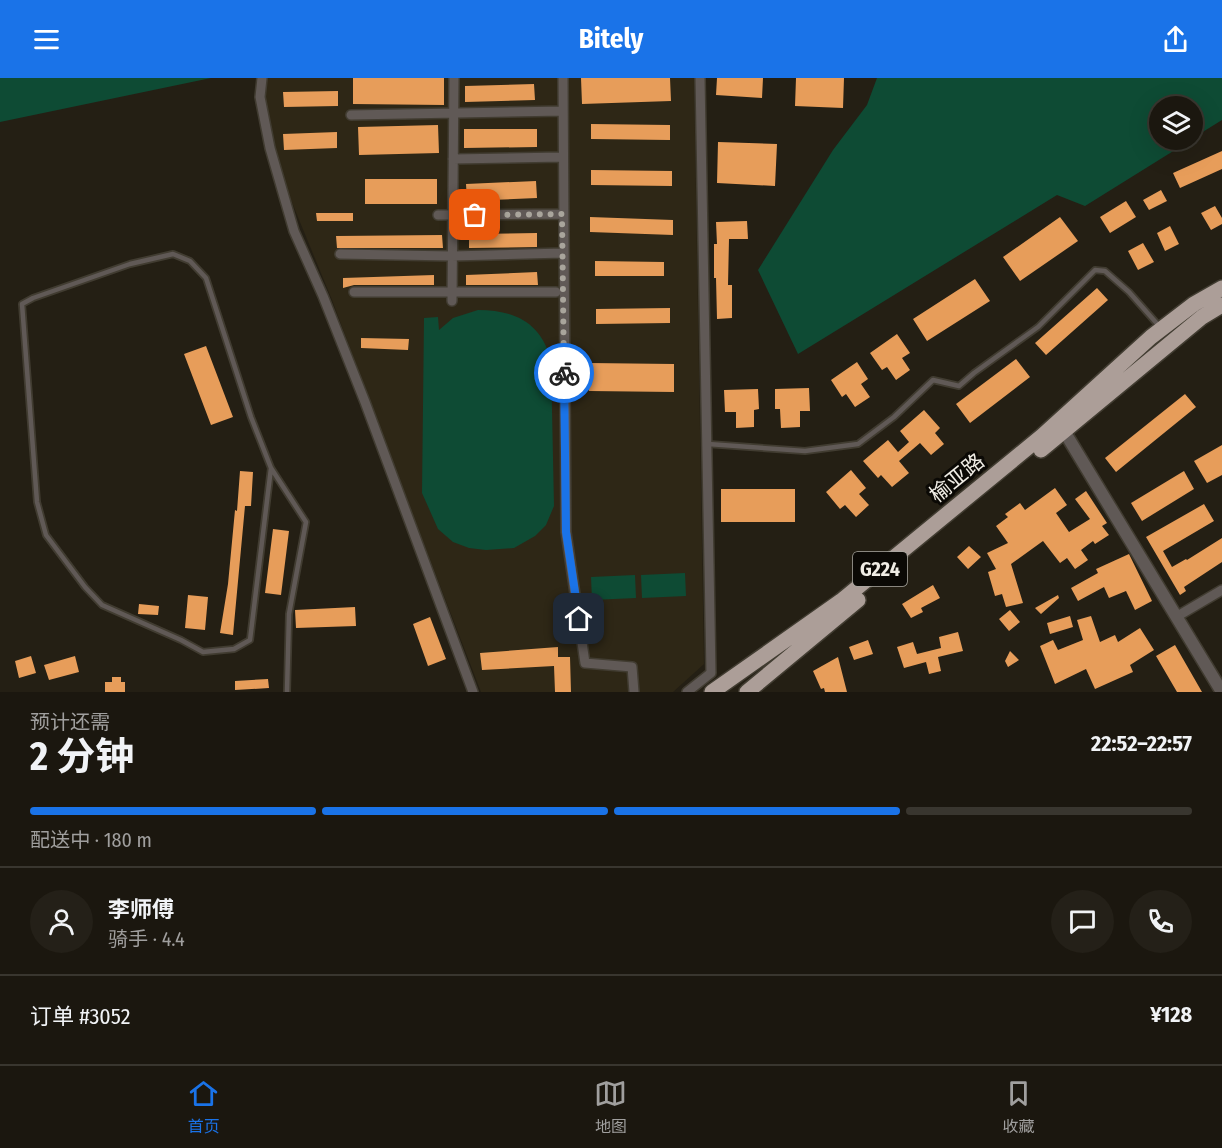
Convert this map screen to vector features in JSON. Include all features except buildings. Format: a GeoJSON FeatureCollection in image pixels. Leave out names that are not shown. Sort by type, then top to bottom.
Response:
{"type":"FeatureCollection","features":[{"type":"Feature","properties":{"kind":"highway","name":"榆亚路"},"geometry":{"type":"LineString","coordinates":[[711,692],[841,601],[1042,436],[1162,329],[1194,304],[1222,288]]}},
{"type":"Feature","properties":{"kind":"highway","name":"榆亚路"},"geometry":{"type":"LineString","coordinates":[[747,692],[1202,317],[1222,305]]}},
{"type":"Feature","properties":{"kind":"street"},"geometry":{"type":"LineString","coordinates":[[262,78],[260,96],[270,148],[294,231],[323,296],[365,402],[473,692]]}},
{"type":"Feature","properties":{"kind":"street"},"geometry":{"type":"LineString","coordinates":[[452,297],[454,78]]}},
{"type":"Feature","properties":{"kind":"street"},"geometry":{"type":"LineString","coordinates":[[563,78],[562,214],[566,532],[585,663],[632,667],[634,692]]}},
{"type":"Feature","properties":{"kind":"street"},"geometry":{"type":"LineString","coordinates":[[700,78],[711,692]]}},
{"type":"Feature","properties":{"kind":"street"},"geometry":{"type":"LineString","coordinates":[[351,115],[563,111]]}},
{"type":"Feature","properties":{"kind":"street"},"geometry":{"type":"LineString","coordinates":[[453,159],[562,157]]}},
{"type":"Feature","properties":{"kind":"street"},"geometry":{"type":"LineString","coordinates":[[438,216],[562,214]]}},
{"type":"Feature","properties":{"kind":"street"},"geometry":{"type":"LineString","coordinates":[[340,254],[452,256],[563,253]]}},
{"type":"Feature","properties":{"kind":"street"},"geometry":{"type":"LineString","coordinates":[[354,292],[452,297],[556,292]]}},
{"type":"Feature","properties":{"kind":"street"},"geometry":{"type":"LineString","coordinates":[[1064,431],[1222,692]]}},
{"type":"Feature","properties":{"kind":"street"},"geometry":{"type":"LineString","coordinates":[[1176,617],[1222,590]]}},
{"type":"Feature","properties":{"kind":"street"},"geometry":{"type":"LineString","coordinates":[[687,692],[711,673]]}},
{"type":"Feature","properties":{"kind":"lane"},"geometry":{"type":"LineString","coordinates":[[271,468],[250,640],[234,649],[203,652],[102,605],[46,535],[37,502],[22,304],[33,298],[130,264],[173,254],[190,261],[206,278],[251,417],[271,468],[306,522],[290,614],[287,692]]}},
{"type":"Feature","properties":{"kind":"lane"},"geometry":{"type":"LineString","coordinates":[[707,444],[805,450],[858,444],[894,417],[933,380],[959,386],[1038,327],[1095,270],[1105,271],[1162,329]]}},
{"type":"Feature","properties":{"kind":"shaded area"},"geometry":{"type":"Polygon","coordinates":[[[264,78],[694,78],[704,664],[673,692],[481,692],[332,300],[277,166],[265,125],[264,78]]]}},
{"type":"Feature","properties":{"kind":"green space"},"geometry":{"type":"Polygon","coordinates":[[[0,78],[211,78],[0,122],[0,78]]]}},
{"type":"Feature","properties":{"kind":"green space"},"geometry":{"type":"Polygon","coordinates":[[[877,78],[1222,78],[1222,120],[1203,132],[1203,96],[1149,96],[1149,150],[1175,150],[1085,206],[1057,195],[798,354],[758,270],[833,150],[867,105],[877,78]]]}},
{"type":"Feature","properties":{"kind":"green space"},"geometry":{"type":"Polygon","coordinates":[[[478,310],[504,313],[525,321],[541,337],[551,361],[554,506],[546,525],[535,536],[514,548],[486,550],[469,548],[453,542],[438,529],[422,493],[424,318],[438,317],[439,330],[453,318],[478,310]]]}},
{"type":"Feature","properties":{"kind":"green space"},"geometry":{"type":"Polygon","coordinates":[[[685,573],[686,596],[642,598],[641,575],[685,573]]]}},
{"type":"Feature","properties":{"kind":"green space"},"geometry":{"type":"Polygon","coordinates":[[[635,575],[636,598],[592,600],[591,577],[635,575]]]}},
{"type":"Feature","properties":{"kind":"way so far"},"geometry":{"type":"LineString","coordinates":[[475,215],[562,214],[564,373]]}},
{"type":"Feature","properties":{"kind":"route"},"geometry":{"type":"LineString","coordinates":[[564,373],[566,532],[579,619]]}}]}
